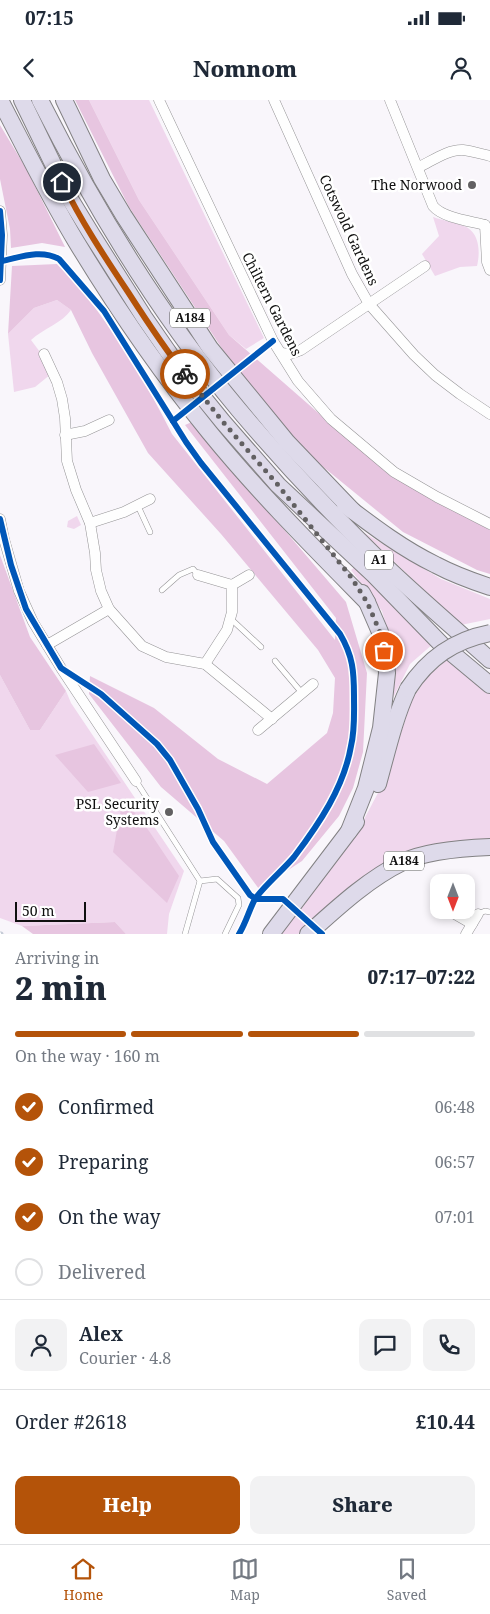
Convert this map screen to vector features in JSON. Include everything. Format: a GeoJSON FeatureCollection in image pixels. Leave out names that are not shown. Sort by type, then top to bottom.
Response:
{"type":"FeatureCollection","features":[{"type":"Feature","properties":{"kind":"highway","name":"A1"},"geometry":{"type":"LineString","coordinates":[[0,100],[16,131],[70,199]]}},
{"type":"Feature","properties":{"kind":"highway","name":"A1"},"geometry":{"type":"LineString","coordinates":[[22,100],[70,199],[123,284],[180,369],[278,485],[351,577],[367,602],[380,632],[384,651],[387,673],[386,694],[381,728],[366,788],[349,831]]}},
{"type":"Feature","properties":{"kind":"highway","name":"A1"},"geometry":{"type":"LineString","coordinates":[[40,100],[88,188],[162,308],[239,410],[315,495],[379,560],[490,660]]}},
{"type":"Feature","properties":{"kind":"highway","name":"A1"},"geometry":{"type":"LineString","coordinates":[[58,100],[110,225]]}},
{"type":"Feature","properties":{"kind":"highway","name":"A184"},"geometry":{"type":"LineString","coordinates":[[64,100],[102,179],[210,348],[287,442],[353,511]]}},
{"type":"Feature","properties":{"kind":"highway"},"geometry":{"type":"LineString","coordinates":[[16,131],[78,244],[124,316],[166,376],[210,433],[248,477],[367,602]]}},
{"type":"Feature","properties":{"kind":"highway","name":"A184"},"geometry":{"type":"LineString","coordinates":[[276,452],[379,530],[421,557],[437,566],[490,587]]}},
{"type":"Feature","properties":{"kind":"highway","name":"A1"},"geometry":{"type":"LineString","coordinates":[[278,485],[374,576],[442,645],[490,685]]}},
{"type":"Feature","properties":{"kind":"highway","name":"A1"},"geometry":{"type":"LineString","coordinates":[[271,934],[363,814],[377,787],[394,725],[408,689],[426,666],[442,652],[461,641],[490,633]]}},
{"type":"Feature","properties":{"kind":"highway","name":"A184"},"geometry":{"type":"LineString","coordinates":[[308,934],[376,878],[404,861],[437,852],[490,847]]}},
{"type":"Feature","properties":{"kind":"street","name":"Chiltern Gardens"},"geometry":{"type":"LineString","coordinates":[[159,100],[273,341],[298,381],[331,419],[394,472],[436,497],[490,524]]}},
{"type":"Feature","properties":{"kind":"street","name":"Cotswold Gardens"},"geometry":{"type":"LineString","coordinates":[[274,100],[352,274],[369,304],[414,356],[435,375],[490,414]]}},
{"type":"Feature","properties":{"kind":"street"},"geometry":{"type":"LineString","coordinates":[[390,100],[437,210],[446,214],[488,223],[487,262],[490,270]]}},
{"type":"Feature","properties":{"kind":"street"},"geometry":{"type":"LineString","coordinates":[[419,167],[451,152],[463,150],[490,156]]}},
{"type":"Feature","properties":{"kind":"street"},"geometry":{"type":"LineString","coordinates":[[0,211],[2,235],[0,280]]}},
{"type":"Feature","properties":{"kind":"street"},"geometry":{"type":"LineString","coordinates":[[281,353],[290,354],[301,350],[426,266]]}},
{"type":"Feature","properties":{"kind":"street"},"geometry":{"type":"LineString","coordinates":[[44,354],[57,382],[62,399],[67,461],[90,523],[96,570],[101,590],[109,609],[142,646],[166,657],[205,664],[272,719]]}},
{"type":"Feature","properties":{"kind":"street"},"geometry":{"type":"LineString","coordinates":[[65,435],[86,431],[109,420]]}},
{"type":"Feature","properties":{"kind":"street"},"geometry":{"type":"LineString","coordinates":[[90,523],[138,506],[150,499]]}},
{"type":"Feature","properties":{"kind":"street"},"geometry":{"type":"LineString","coordinates":[[0,519],[19,591],[33,622],[136,781]]}},
{"type":"Feature","properties":{"kind":"street"},"geometry":{"type":"LineString","coordinates":[[198,575],[232,585],[249,575]]}},
{"type":"Feature","properties":{"kind":"street"},"geometry":{"type":"LineString","coordinates":[[205,664],[227,630],[232,612],[232,585]]}},
{"type":"Feature","properties":{"kind":"street"},"geometry":{"type":"LineString","coordinates":[[48,646],[109,609]]}},
{"type":"Feature","properties":{"kind":"street"},"geometry":{"type":"LineString","coordinates":[[258,730],[313,684]]}},
{"type":"Feature","properties":{"kind":"street"},"geometry":{"type":"LineString","coordinates":[[466,934],[478,914]]}},
{"type":"Feature","properties":{"kind":"street"},"geometry":{"type":"LineString","coordinates":[[466,919],[472,924]]}},
{"type":"Feature","properties":{"kind":"lane"},"geometry":{"type":"LineString","coordinates":[[138,506],[150,532]]}},
{"type":"Feature","properties":{"kind":"lane"},"geometry":{"type":"LineString","coordinates":[[162,590],[179,575],[192,569],[198,575]]}},
{"type":"Feature","properties":{"kind":"lane"},"geometry":{"type":"LineString","coordinates":[[230,618],[261,647]]}},
{"type":"Feature","properties":{"kind":"lane"},"geometry":{"type":"LineString","coordinates":[[275,661],[302,693]]}},
{"type":"Feature","properties":{"kind":"lane"},"geometry":{"type":"LineString","coordinates":[[136,781],[200,882],[185,934]]}},
{"type":"Feature","properties":{"kind":"lane"},"geometry":{"type":"LineString","coordinates":[[200,882],[217,879],[238,898],[239,905],[225,934]]}},
{"type":"Feature","properties":{"kind":"lane"},"geometry":{"type":"LineString","coordinates":[[478,914],[485,911],[490,912]]}},
{"type":"Feature","properties":{"kind":"shaded area"},"geometry":{"type":"Polygon","coordinates":[[[75,100],[89,100],[139,200],[229,335],[387,473],[490,530],[490,574],[477,570],[403,532],[300,448],[240,376],[129,207],[75,100]]]}},
{"type":"Feature","properties":{"kind":"shaded area"},"geometry":{"type":"Polygon","coordinates":[[[89,100],[149,100],[264,338],[246,349],[229,335],[139,200],[89,100]]]}},
{"type":"Feature","properties":{"kind":"shaded area"},"geometry":{"type":"Polygon","coordinates":[[[0,125],[27,170],[65,247],[42,243],[11,248],[10,229],[0,179],[0,125]]]}},
{"type":"Feature","properties":{"kind":"shaded area"},"geometry":{"type":"Polygon","coordinates":[[[433,217],[461,225],[472,231],[478,246],[477,266],[460,267],[435,276],[422,254],[439,236],[433,217]]]}},
{"type":"Feature","properties":{"kind":"shaded area"},"geometry":{"type":"Polygon","coordinates":[[[57,264],[86,296],[121,345],[143,380],[172,434],[335,640],[336,618],[185,425],[192,422],[346,602],[367,673],[363,752],[353,788],[339,816],[302,861],[259,889],[224,841],[161,787],[89,694],[90,676],[154,708],[218,759],[267,784],[327,733],[333,713],[335,678],[318,650],[221,534],[148,453],[92,353],[71,310],[57,300],[34,308],[8,334],[12,266],[57,264]]]}},
{"type":"Feature","properties":{"kind":"shaded area"},"geometry":{"type":"Polygon","coordinates":[[[57,300],[71,310],[63,319],[31,340],[40,352],[51,374],[35,387],[14,392],[8,334],[34,308],[57,300]]]}},
{"type":"Feature","properties":{"kind":"shaded area"},"geometry":{"type":"Polygon","coordinates":[[[77,516],[81,525],[74,529],[67,527],[68,521],[77,516]]]}},
{"type":"Feature","properties":{"kind":"shaded area"},"geometry":{"type":"Polygon","coordinates":[[[363,532],[441,579],[490,599],[490,619],[461,625],[363,532]]]}},
{"type":"Feature","properties":{"kind":"shaded area"},"geometry":{"type":"Polygon","coordinates":[[[0,555],[30,637],[66,691],[40,730],[30,730],[0,675],[0,555]]]}},
{"type":"Feature","properties":{"kind":"shaded area"},"geometry":{"type":"Polygon","coordinates":[[[355,567],[434,643],[410,664],[390,704],[392,684],[391,642],[382,611],[351,570],[355,567]]]}},
{"type":"Feature","properties":{"kind":"shaded area"},"geometry":{"type":"Polygon","coordinates":[[[448,659],[490,694],[490,839],[357,882],[298,934],[279,934],[361,825],[387,776],[412,699],[428,676],[448,659]]]}},
{"type":"Feature","properties":{"kind":"shaded area"},"geometry":{"type":"Polygon","coordinates":[[[0,675],[30,730],[40,730],[66,691],[71,703],[184,871],[169,914],[167,934],[126,934],[115,922],[22,926],[0,918],[0,675]]]}},
{"type":"Feature","properties":{"kind":"shaded area"},"geometry":{"type":"Polygon","coordinates":[[[94,744],[121,783],[88,792],[55,755],[94,744]]]}},
{"type":"Feature","properties":{"kind":"shaded area"},"geometry":{"type":"Polygon","coordinates":[[[123,798],[149,831],[179,876],[167,903],[113,852],[123,798]]]}},
{"type":"Feature","properties":{"kind":"shaded area"},"geometry":{"type":"Polygon","coordinates":[[[115,922],[126,934],[33,934],[22,926],[115,922]]]}},
{"type":"Feature","properties":{"kind":"cycle path"},"geometry":{"type":"LineString","coordinates":[[0,211],[2,235],[0,280]]}},
{"type":"Feature","properties":{"kind":"cycle path"},"geometry":{"type":"LineString","coordinates":[[2,261],[38,254],[59,259],[104,311],[201,463],[340,634],[348,650],[353,672],[354,721],[348,761],[343,776],[329,805],[294,857],[255,899],[239,934]]}},
{"type":"Feature","properties":{"kind":"cycle path"},"geometry":{"type":"LineString","coordinates":[[173,421],[273,341]]}},
{"type":"Feature","properties":{"kind":"cycle path"},"geometry":{"type":"LineString","coordinates":[[0,519],[11,565],[26,609],[61,668],[101,694],[157,744],[170,760],[198,809],[213,842],[250,895],[256,899],[283,899],[322,934]]}},
{"type":"Feature","properties":{"kind":"way so far"},"geometry":{"type":"LineString","coordinates":[[185,374],[259,465],[278,485],[351,577],[367,602],[380,632],[384,651]]}},
{"type":"Feature","properties":{"kind":"place","name":"The Norwood"},"geometry":{"type":"Point","coordinates":[472,185]}},
{"type":"Feature","properties":{"kind":"place","name":"PSL Security Systems"},"geometry":{"type":"Point","coordinates":[169,812]}},
{"type":"Feature","properties":{"kind":"route"},"geometry":{"type":"LineString","coordinates":[[62,182],[70,199],[112,268],[185,374]]}}]}
